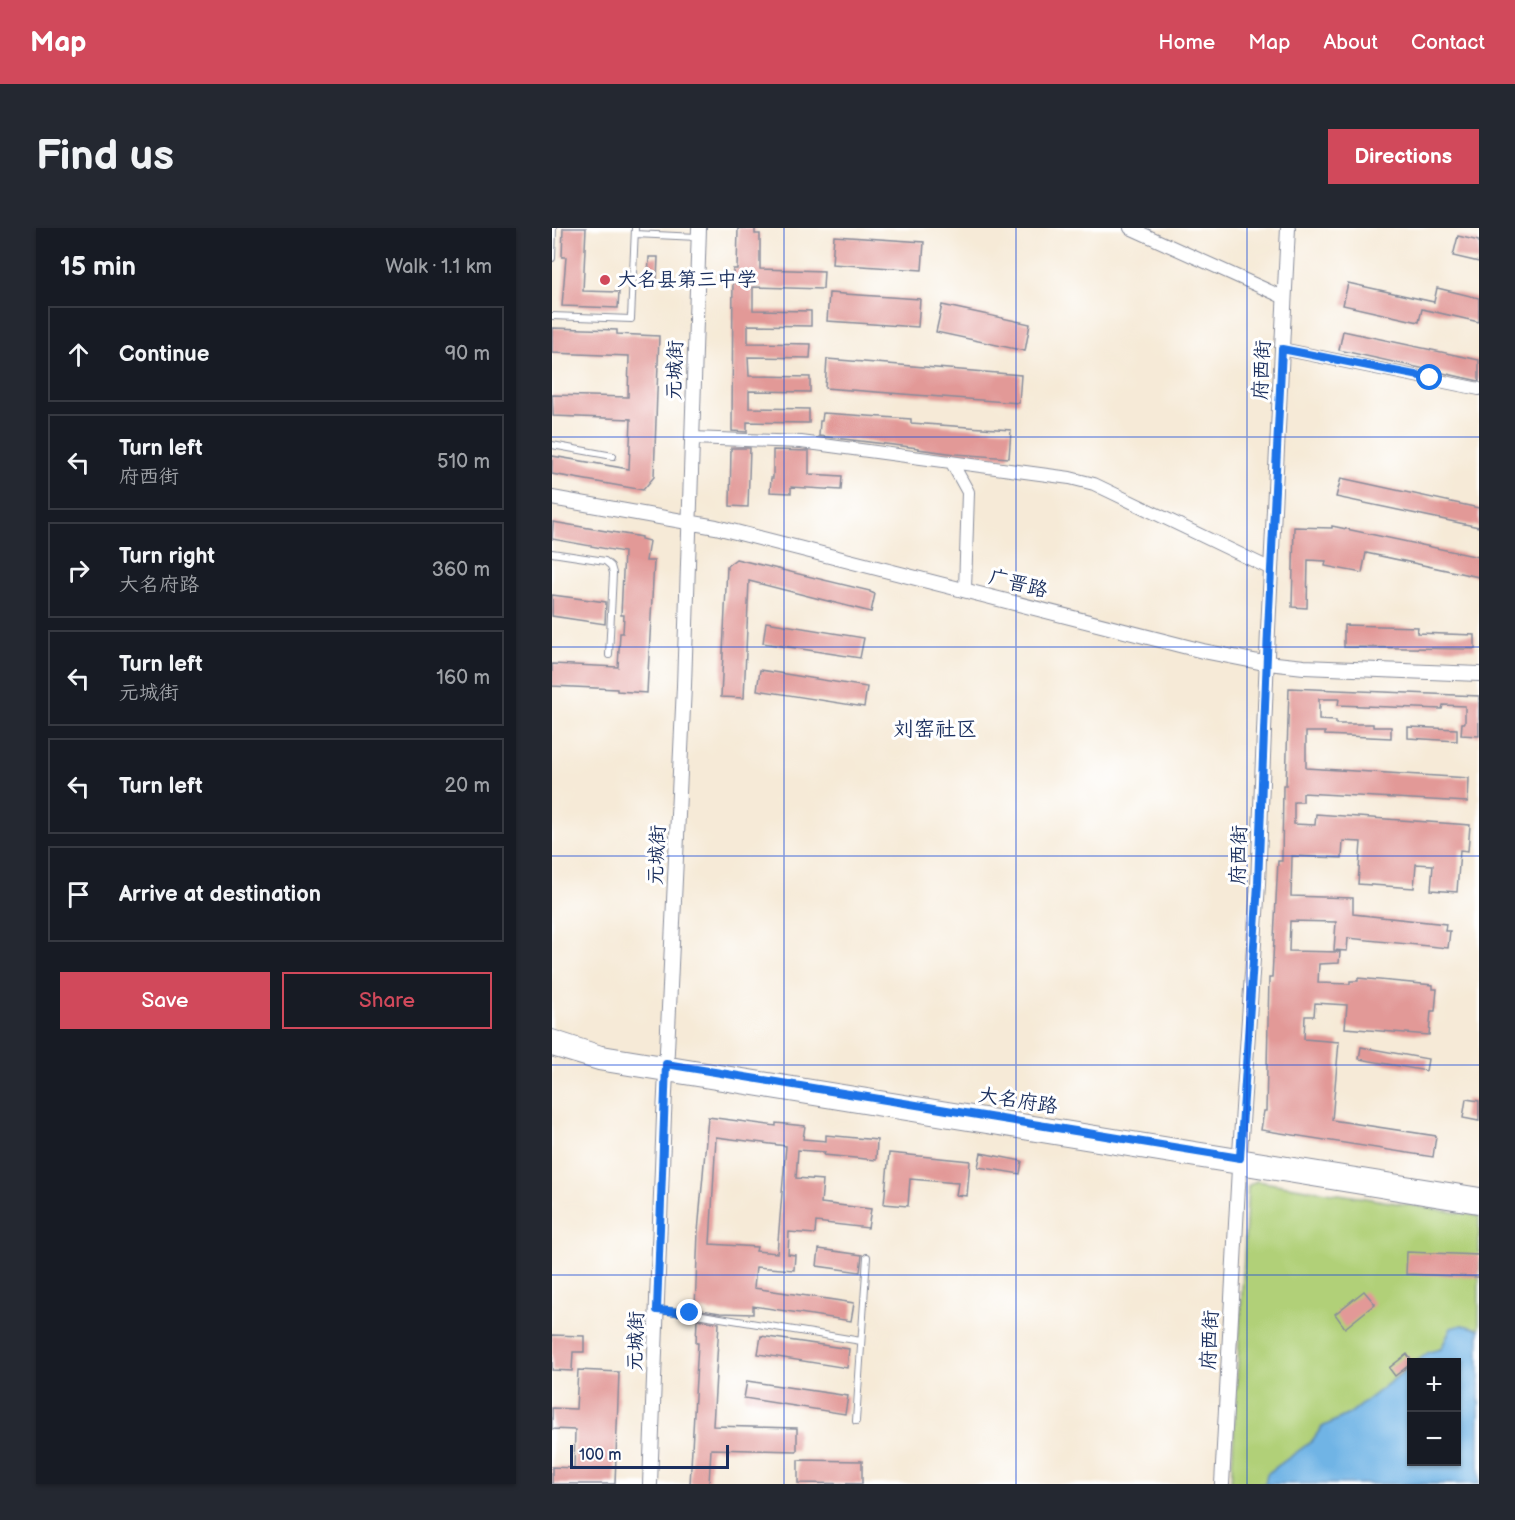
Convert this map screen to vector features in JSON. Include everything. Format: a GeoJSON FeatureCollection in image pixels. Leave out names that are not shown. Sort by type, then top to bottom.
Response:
{"type":"FeatureCollection","features":[{"type":"Feature","properties":{"kind":"street"},"geometry":{"type":"LineString","coordinates":[[1130,228],[1285,298]]}},
{"type":"Feature","properties":{"kind":"street","name":"府西街"},"geometry":{"type":"LineString","coordinates":[[1222,1484],[1258,884],[1288,228]]}},
{"type":"Feature","properties":{"kind":"street","name":"元城街"},"geometry":{"type":"LineString","coordinates":[[650,1484],[684,686],[699,232]]}},
{"type":"Feature","properties":{"kind":"street"},"geometry":{"type":"LineString","coordinates":[[1282,349],[1479,389]]}},
{"type":"Feature","properties":{"kind":"street"},"geometry":{"type":"LineString","coordinates":[[692,438],[801,442],[1070,478],[1094,484],[1271,569]]}},
{"type":"Feature","properties":{"kind":"street"},"geometry":{"type":"LineString","coordinates":[[952,463],[968,492],[965,590]]}},
{"type":"Feature","properties":{"kind":"street","name":"广晋路"},"geometry":{"type":"LineString","coordinates":[[552,498],[716,527],[1203,651],[1267,663],[1304,667],[1479,674]]}},
{"type":"Feature","properties":{"kind":"street","name":"大名府路"},"geometry":{"type":"LineString","coordinates":[[552,1037],[601,1053],[666,1069]]}},
{"type":"Feature","properties":{"kind":"street","name":"大名府路"},"geometry":{"type":"LineString","coordinates":[[552,1049],[599,1063],[666,1069],[1240,1163],[1479,1206]]}},
{"type":"Feature","properties":{"kind":"street","name":"大名府路"},"geometry":{"type":"LineString","coordinates":[[1240,1163],[1479,1195]]}},
{"type":"Feature","properties":{"kind":"lane"},"geometry":{"type":"LineString","coordinates":[[552,258],[553,228]]}},
{"type":"Feature","properties":{"kind":"lane"},"geometry":{"type":"LineString","coordinates":[[552,316],[631,319],[635,231],[699,232]]}},
{"type":"Feature","properties":{"kind":"lane"},"geometry":{"type":"LineString","coordinates":[[552,445],[613,456]]}},
{"type":"Feature","properties":{"kind":"lane"},"geometry":{"type":"LineString","coordinates":[[552,553],[605,561],[611,566],[613,573],[609,655]]}},
{"type":"Feature","properties":{"kind":"lane"},"geometry":{"type":"LineString","coordinates":[[856,1421],[867,1257]]}},
{"type":"Feature","properties":{"kind":"lane"},"geometry":{"type":"LineString","coordinates":[[657,1310],[690,1313],[861,1341]]}},
{"type":"Feature","properties":{"kind":"green space"},"geometry":{"type":"Polygon","coordinates":[[[1256,1181],[1479,1216],[1479,1329],[1462,1325],[1448,1335],[1441,1349],[1422,1358],[1407,1358],[1407,1369],[1349,1414],[1322,1427],[1312,1441],[1267,1474],[1265,1484],[1231,1484],[1248,1186],[1256,1181]]]}},
{"type":"Feature","properties":{"kind":"water"},"geometry":{"type":"Polygon","coordinates":[[[1462,1325],[1479,1329],[1479,1484],[1265,1484],[1267,1474],[1312,1441],[1322,1427],[1349,1414],[1407,1369],[1407,1466],[1461,1466],[1461,1358],[1421,1358],[1429,1352],[1441,1349],[1451,1328],[1462,1325]]]}},
{"type":"Feature","properties":{"kind":"building"},"geometry":{"type":"Polygon","coordinates":[[[563,228],[586,228],[583,291],[619,292],[618,308],[562,306],[566,257],[562,257],[563,228]]]}},
{"type":"Feature","properties":{"kind":"building"},"geometry":{"type":"Polygon","coordinates":[[[738,228],[755,228],[755,234],[760,234],[760,269],[824,271],[823,289],[753,287],[753,310],[811,311],[811,326],[748,325],[748,343],[811,344],[810,358],[748,357],[749,376],[810,377],[810,392],[749,391],[749,408],[809,409],[809,423],[747,422],[747,432],[732,431],[733,269],[737,269],[738,228]]]}},
{"type":"Feature","properties":{"kind":"building"},"geometry":{"type":"Polygon","coordinates":[[[834,236],[924,242],[922,270],[832,264],[834,236]]]}},
{"type":"Feature","properties":{"kind":"building"},"geometry":{"type":"Polygon","coordinates":[[[1458,236],[1479,241],[1479,262],[1453,256],[1458,236]]]}},
{"type":"Feature","properties":{"kind":"building"},"geometry":{"type":"Polygon","coordinates":[[[649,257],[658,257],[657,281],[648,280],[649,257]]]}},
{"type":"Feature","properties":{"kind":"building"},"geometry":{"type":"Polygon","coordinates":[[[1348,283],[1434,302],[1437,288],[1479,298],[1479,322],[1422,309],[1419,322],[1343,305],[1348,283]]]}},
{"type":"Feature","properties":{"kind":"building"},"geometry":{"type":"Polygon","coordinates":[[[829,293],[920,299],[918,327],[827,321],[829,293]]]}},
{"type":"Feature","properties":{"kind":"building"},"geometry":{"type":"Polygon","coordinates":[[[942,305],[1030,324],[1025,351],[936,332],[942,305]]]}},
{"type":"Feature","properties":{"kind":"building"},"geometry":{"type":"Polygon","coordinates":[[[552,328],[617,330],[617,334],[659,336],[654,477],[643,490],[552,474],[552,456],[629,469],[631,419],[553,416],[552,395],[628,397],[629,356],[552,353],[552,328]]]}},
{"type":"Feature","properties":{"kind":"building"},"geometry":{"type":"Polygon","coordinates":[[[1343,331],[1479,360],[1479,381],[1339,350],[1343,331]]]}},
{"type":"Feature","properties":{"kind":"building"},"geometry":{"type":"Polygon","coordinates":[[[827,359],[1021,375],[1019,403],[825,388],[827,359]]]}},
{"type":"Feature","properties":{"kind":"building"},"geometry":{"type":"Polygon","coordinates":[[[823,413],[911,419],[911,423],[1011,430],[1009,458],[956,454],[819,436],[823,413]]]}},
{"type":"Feature","properties":{"kind":"building"},"geometry":{"type":"Polygon","coordinates":[[[731,448],[750,448],[748,507],[730,506],[731,448]]]}},
{"type":"Feature","properties":{"kind":"building"},"geometry":{"type":"Polygon","coordinates":[[[773,450],[809,451],[809,474],[842,476],[841,490],[791,487],[791,493],[770,492],[771,478],[773,478],[773,450]]]}},
{"type":"Feature","properties":{"kind":"building"},"geometry":{"type":"Polygon","coordinates":[[[1341,478],[1479,508],[1479,527],[1336,497],[1341,478]]]}},
{"type":"Feature","properties":{"kind":"building"},"geometry":{"type":"Polygon","coordinates":[[[553,522],[641,537],[649,541],[646,561],[654,561],[647,693],[552,686],[552,664],[618,667],[620,633],[623,633],[624,615],[621,615],[624,552],[552,539],[553,522]]]}},
{"type":"Feature","properties":{"kind":"building"},"geometry":{"type":"Polygon","coordinates":[[[1332,526],[1479,557],[1479,577],[1366,553],[1362,573],[1325,566],[1326,561],[1308,560],[1307,608],[1292,607],[1294,527],[1332,528],[1332,526]]]}},
{"type":"Feature","properties":{"kind":"building"},"geometry":{"type":"Polygon","coordinates":[[[736,559],[870,591],[875,594],[871,612],[749,581],[744,698],[721,697],[727,566],[736,559]]]}},
{"type":"Feature","properties":{"kind":"building"},"geometry":{"type":"Polygon","coordinates":[[[552,595],[606,602],[605,624],[552,616],[552,595]]]}},
{"type":"Feature","properties":{"kind":"building"},"geometry":{"type":"Polygon","coordinates":[[[766,622],[864,638],[860,658],[763,643],[766,622]]]}},
{"type":"Feature","properties":{"kind":"building"},"geometry":{"type":"Polygon","coordinates":[[[1344,625],[1418,627],[1417,633],[1475,635],[1475,649],[1344,647],[1344,625]]]}},
{"type":"Feature","properties":{"kind":"building"},"geometry":{"type":"Polygon","coordinates":[[[760,670],[867,687],[864,707],[757,690],[760,670]]]}},
{"type":"Feature","properties":{"kind":"building"},"geometry":{"type":"Polygon","coordinates":[[[1289,688],[1479,696],[1479,736],[1461,735],[1462,723],[1465,723],[1465,706],[1443,705],[1442,709],[1338,705],[1339,699],[1319,699],[1319,720],[1336,721],[1336,724],[1373,724],[1373,727],[1391,727],[1391,738],[1306,732],[1306,768],[1469,778],[1468,802],[1303,793],[1303,802],[1294,802],[1294,824],[1315,825],[1316,814],[1470,825],[1468,851],[1460,850],[1457,892],[1431,890],[1433,865],[1416,864],[1414,888],[1358,884],[1361,842],[1343,841],[1342,858],[1292,856],[1291,896],[1353,898],[1353,914],[1446,924],[1445,931],[1450,931],[1448,948],[1348,938],[1347,951],[1334,950],[1336,922],[1290,921],[1289,951],[1340,952],[1339,963],[1319,964],[1318,983],[1350,984],[1350,981],[1358,981],[1358,978],[1433,985],[1433,989],[1437,989],[1435,1011],[1431,1011],[1429,1035],[1345,1028],[1347,1005],[1315,1003],[1314,1016],[1305,1016],[1304,1039],[1339,1042],[1332,1120],[1436,1136],[1433,1157],[1261,1130],[1264,1111],[1266,1111],[1269,978],[1272,978],[1278,861],[1282,861],[1283,785],[1286,785],[1289,688]]]}},
{"type":"Feature","properties":{"kind":"building"},"geometry":{"type":"Polygon","coordinates":[[[1408,727],[1457,729],[1457,741],[1408,738],[1408,727]]]}},
{"type":"Feature","properties":{"kind":"building"},"geometry":{"type":"Polygon","coordinates":[[[1361,1047],[1428,1059],[1426,1071],[1359,1059],[1361,1047]]]}},
{"type":"Feature","properties":{"kind":"building"},"geometry":{"type":"Polygon","coordinates":[[[1466,1099],[1479,1101],[1479,1121],[1463,1118],[1466,1099]]]}},
{"type":"Feature","properties":{"kind":"building"},"geometry":{"type":"Polygon","coordinates":[[[708,1117],[776,1126],[776,1123],[805,1126],[803,1139],[826,1141],[826,1135],[877,1140],[876,1160],[798,1150],[796,1178],[823,1180],[821,1203],[871,1209],[868,1228],[816,1222],[815,1234],[789,1232],[788,1254],[795,1255],[794,1270],[756,1267],[754,1288],[854,1303],[851,1321],[753,1306],[753,1314],[720,1313],[695,1309],[698,1232],[708,1117]],[[716,1137],[710,1244],[757,1247],[756,1251],[777,1253],[786,1146],[716,1137]]]}},
{"type":"Feature","properties":{"kind":"building"},"geometry":{"type":"Polygon","coordinates":[[[889,1153],[970,1161],[967,1196],[956,1195],[958,1183],[910,1179],[908,1206],[884,1204],[889,1153]]]}},
{"type":"Feature","properties":{"kind":"building"},"geometry":{"type":"Polygon","coordinates":[[[981,1153],[1022,1161],[1020,1174],[978,1167],[981,1153]]]}},
{"type":"Feature","properties":{"kind":"building"},"geometry":{"type":"Polygon","coordinates":[[[819,1249],[862,1255],[860,1272],[817,1266],[819,1249]]]}},
{"type":"Feature","properties":{"kind":"building"},"geometry":{"type":"Polygon","coordinates":[[[1407,1252],[1479,1255],[1479,1277],[1406,1274],[1407,1252]]]}},
{"type":"Feature","properties":{"kind":"building"},"geometry":{"type":"Polygon","coordinates":[[[1364,1291],[1375,1304],[1345,1328],[1335,1314],[1364,1291]]]}},
{"type":"Feature","properties":{"kind":"building"},"geometry":{"type":"Polygon","coordinates":[[[697,1319],[719,1323],[713,1426],[797,1428],[797,1451],[711,1449],[709,1484],[690,1484],[698,1343],[696,1343],[697,1319]]]}},
{"type":"Feature","properties":{"kind":"building"},"geometry":{"type":"Polygon","coordinates":[[[552,1335],[584,1336],[584,1352],[573,1352],[572,1371],[552,1370],[552,1335]]]}},
{"type":"Feature","properties":{"kind":"building"},"geometry":{"type":"Polygon","coordinates":[[[761,1336],[849,1349],[847,1368],[758,1354],[761,1336]]]}},
{"type":"Feature","properties":{"kind":"building"},"geometry":{"type":"Polygon","coordinates":[[[1407,1354],[1410,1358],[1407,1358],[1407,1367],[1395,1376],[1389,1368],[1407,1354]]]}},
{"type":"Feature","properties":{"kind":"building"},"geometry":{"type":"Polygon","coordinates":[[[578,1370],[619,1372],[615,1484],[552,1484],[552,1467],[574,1468],[575,1430],[552,1429],[552,1408],[576,1409],[578,1370]]]}},
{"type":"Feature","properties":{"kind":"building"},"geometry":{"type":"Polygon","coordinates":[[[747,1381],[848,1396],[845,1414],[744,1398],[747,1381]]]}},
{"type":"Feature","properties":{"kind":"building"},"geometry":{"type":"Polygon","coordinates":[[[798,1460],[862,1461],[862,1484],[798,1483],[798,1460]]]}},
{"type":"Feature","properties":{"kind":"place","name":"大名县第三中学"},"geometry":{"type":"Point","coordinates":[605,280]}},
{"type":"Feature","properties":{"kind":"district","name":"刘窑社区"},"geometry":{"type":"Point","coordinates":[935,729]}},
{"type":"Feature","properties":{"kind":"route"},"geometry":{"type":"LineString","coordinates":[[690,1313],[657,1310],[666,1064],[1240,1158],[1258,884],[1282,349],[1430,378]]}}]}
